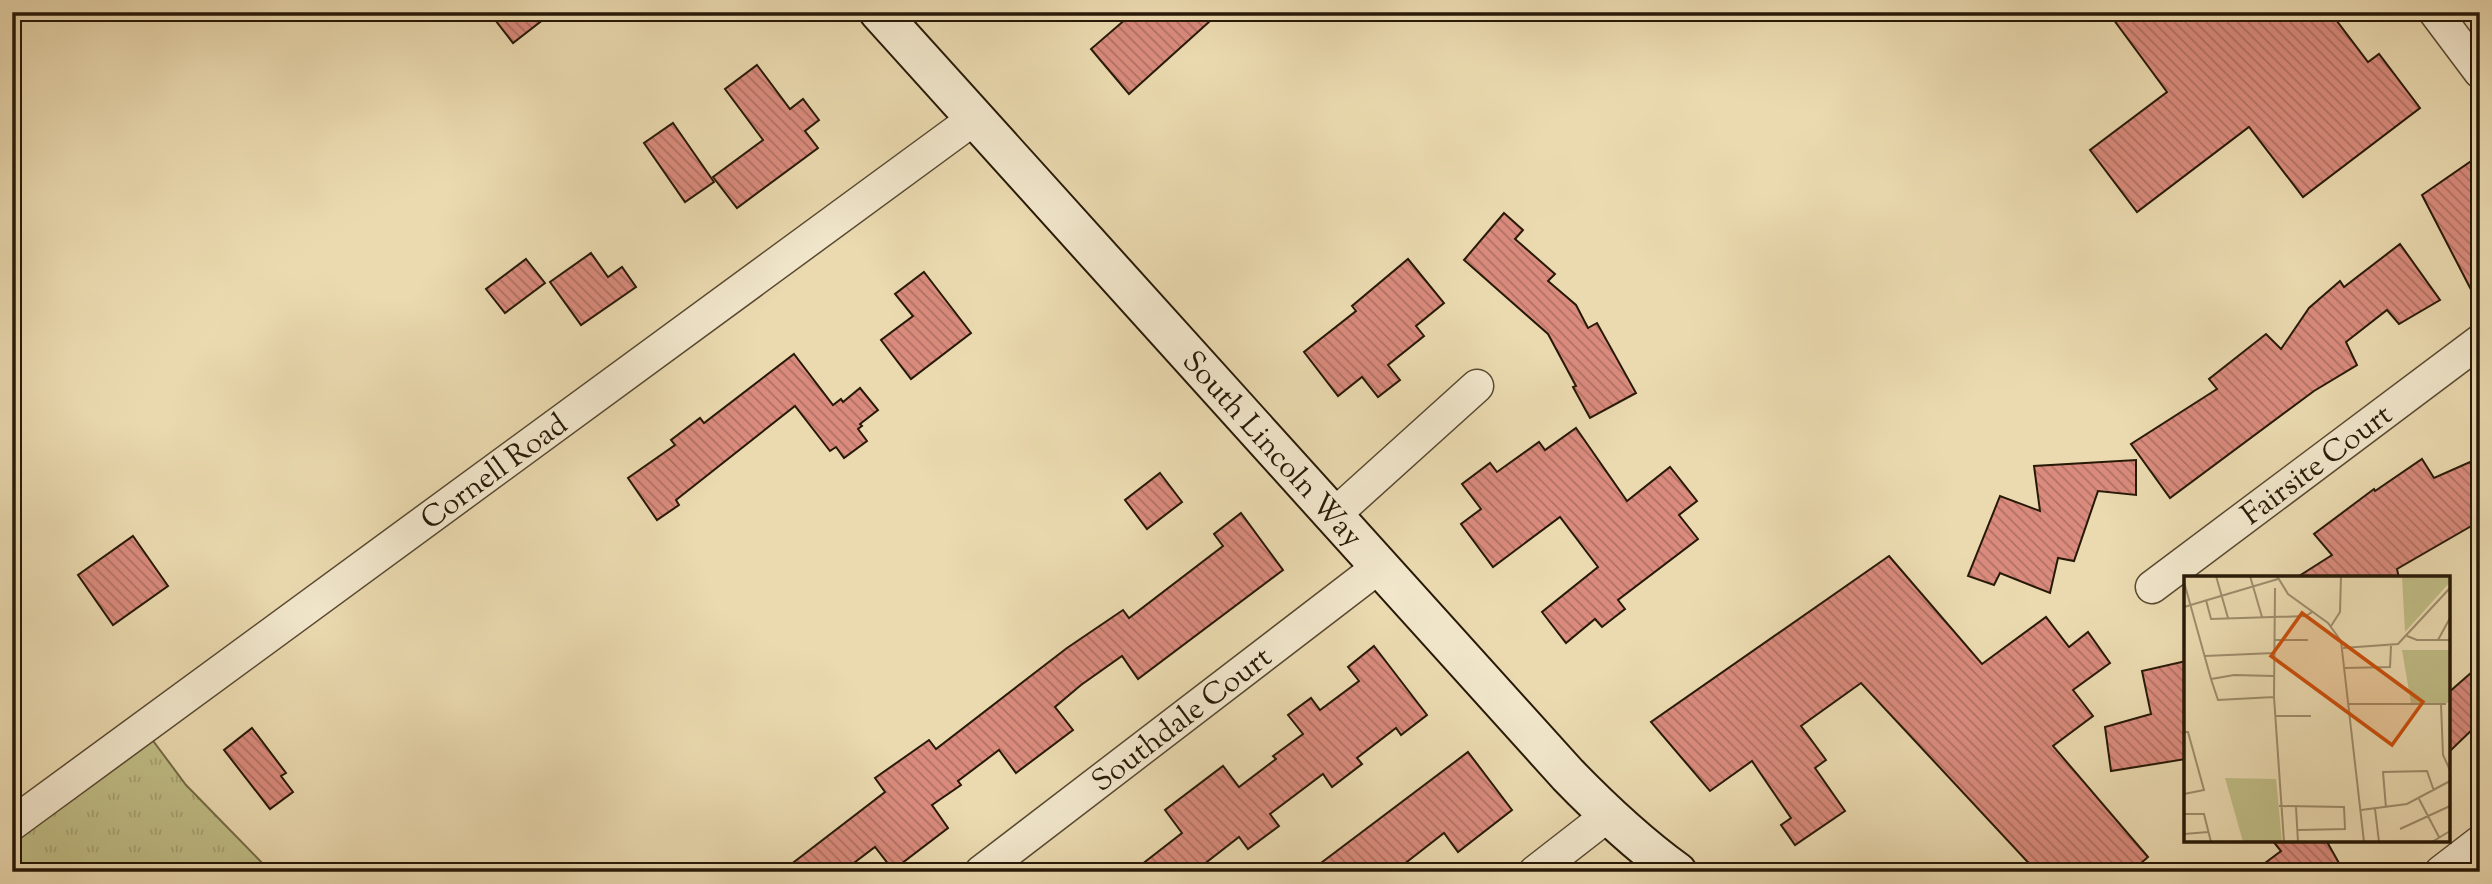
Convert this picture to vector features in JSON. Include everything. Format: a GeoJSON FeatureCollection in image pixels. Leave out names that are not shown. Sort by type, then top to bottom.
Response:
{"type":"FeatureCollection","features":[{"type":"Feature","properties":{"kind":"main road","name":"South Lincoln Way"},"geometry":{"type":"LineString","coordinates":[[879,12],[1567,775],[1607,816],[1677,872]]}},
{"type":"Feature","properties":{"kind":"street"},"geometry":{"type":"LineString","coordinates":[[2435,12],[2480,72]]}},
{"type":"Feature","properties":{"kind":"street","name":"Cornell Road"},"geometry":{"type":"LineString","coordinates":[[12,824],[975,118]]}},
{"type":"Feature","properties":{"kind":"street","name":"Fairsite Court"},"geometry":{"type":"LineString","coordinates":[[2152,587],[2480,341]]}},
{"type":"Feature","properties":{"kind":"street"},"geometry":{"type":"LineString","coordinates":[[1333,516],[1477,386]]}},
{"type":"Feature","properties":{"kind":"street","name":"Southdale Court"},"geometry":{"type":"LineString","coordinates":[[981,872],[1380,566]]}},
{"type":"Feature","properties":{"kind":"street"},"geometry":{"type":"LineString","coordinates":[[1535,872],[1607,816]]}},
{"type":"Feature","properties":{"kind":"street"},"geometry":{"type":"LineString","coordinates":[[2441,872],[2480,842]]}},
{"type":"Feature","properties":{"kind":"green space"},"geometry":{"type":"Polygon","coordinates":[[[151,738],[186,785],[271,872],[12,872],[12,842],[151,738]]]}},
{"type":"Feature","properties":{"kind":"building"},"geometry":{"type":"Polygon","coordinates":[[[489,12],[553,12],[513,43],[489,12]]]}},
{"type":"Feature","properties":{"kind":"building"},"geometry":{"type":"Polygon","coordinates":[[[1134,12],[1220,12],[1129,94],[1091,49],[1134,12]]]}},
{"type":"Feature","properties":{"kind":"building"},"geometry":{"type":"Polygon","coordinates":[[[2108,12],[2330,12],[2368,62],[2379,54],[2420,108],[2303,197],[2249,127],[2137,212],[2090,150],[2167,92],[2108,12]]]}},
{"type":"Feature","properties":{"kind":"building"},"geometry":{"type":"Polygon","coordinates":[[[757,65],[790,109],[803,99],[819,120],[805,131],[818,148],[737,208],[713,177],[763,140],[725,89],[757,65]]]}},
{"type":"Feature","properties":{"kind":"building"},"geometry":{"type":"Polygon","coordinates":[[[673,123],[714,182],[685,202],[644,143],[673,123]]]}},
{"type":"Feature","properties":{"kind":"building"},"geometry":{"type":"Polygon","coordinates":[[[2480,155],[2480,307],[2422,195],[2480,155]]]}},
{"type":"Feature","properties":{"kind":"building"},"geometry":{"type":"Polygon","coordinates":[[[1504,213],[1523,230],[1515,239],[1555,274],[1548,281],[1576,305],[1588,328],[1597,323],[1636,393],[1590,418],[1548,334],[1464,260],[1504,213]]]}},
{"type":"Feature","properties":{"kind":"building"},"geometry":{"type":"Polygon","coordinates":[[[2400,244],[2440,300],[2399,324],[2387,310],[2346,342],[2357,365],[2314,391],[2170,498],[2131,444],[2217,389],[2209,379],[2266,334],[2281,349],[2309,308],[2340,281],[2344,287],[2400,244]]]}},
{"type":"Feature","properties":{"kind":"building"},"geometry":{"type":"Polygon","coordinates":[[[591,253],[608,277],[622,267],[636,287],[581,325],[550,282],[591,253]]]}},
{"type":"Feature","properties":{"kind":"building"},"geometry":{"type":"Polygon","coordinates":[[[526,259],[545,283],[505,313],[486,289],[526,259]]]}},
{"type":"Feature","properties":{"kind":"building"},"geometry":{"type":"Polygon","coordinates":[[[1408,259],[1444,303],[1416,326],[1424,336],[1388,365],[1400,380],[1378,397],[1362,377],[1338,396],[1304,352],[1356,311],[1352,306],[1408,259]]]}},
{"type":"Feature","properties":{"kind":"building"},"geometry":{"type":"Polygon","coordinates":[[[924,272],[971,333],[911,379],[881,340],[913,316],[895,294],[924,272]]]}},
{"type":"Feature","properties":{"kind":"building"},"geometry":{"type":"Polygon","coordinates":[[[794,354],[833,405],[841,399],[843,402],[860,388],[878,410],[860,424],[862,426],[858,429],[867,441],[844,458],[836,447],[830,451],[795,406],[676,500],[679,505],[657,520],[628,478],[675,445],[671,440],[700,418],[704,423],[794,354]]]}},
{"type":"Feature","properties":{"kind":"building"},"geometry":{"type":"Polygon","coordinates":[[[1576,428],[1627,501],[1670,467],[1697,501],[1679,515],[1698,539],[1618,600],[1625,609],[1602,627],[1595,619],[1566,643],[1542,612],[1598,567],[1560,517],[1493,567],[1461,524],[1481,509],[1462,484],[1490,463],[1497,472],[1539,442],[1545,450],[1576,428]]]}},
{"type":"Feature","properties":{"kind":"building"},"geometry":{"type":"Polygon","coordinates":[[[2422,459],[2434,478],[2470,462],[2480,479],[2480,521],[2397,569],[2399,576],[2299,576],[2332,555],[2314,534],[2374,489],[2375,491],[2422,459]]]}},
{"type":"Feature","properties":{"kind":"building"},"geometry":{"type":"Polygon","coordinates":[[[2136,460],[2136,495],[2098,491],[2074,561],[2058,558],[2050,593],[2000,573],[1994,585],[1968,576],[2000,496],[2040,511],[2034,466],[2136,460]]]}},
{"type":"Feature","properties":{"kind":"building"},"geometry":{"type":"Polygon","coordinates":[[[1160,473],[1182,502],[1147,529],[1125,500],[1160,473]]]}},
{"type":"Feature","properties":{"kind":"building"},"geometry":{"type":"Polygon","coordinates":[[[1241,513],[1283,570],[1138,679],[1122,656],[1081,685],[1055,707],[1073,730],[1016,773],[999,750],[958,781],[961,785],[932,805],[948,828],[893,870],[875,847],[842,872],[781,872],[885,792],[875,778],[929,740],[936,749],[1067,648],[1123,610],[1129,618],[1223,546],[1214,534],[1241,513]]]}},
{"type":"Feature","properties":{"kind":"building"},"geometry":{"type":"Polygon","coordinates":[[[133,536],[168,586],[113,625],[78,575],[133,536]]]}},
{"type":"Feature","properties":{"kind":"building"},"geometry":{"type":"Polygon","coordinates":[[[1889,556],[1982,664],[2046,617],[2069,647],[2088,632],[2110,663],[2073,690],[2093,716],[2053,746],[2148,857],[2131,872],[2037,872],[1861,683],[1801,726],[1826,760],[1815,768],[1845,811],[1795,845],[1781,825],[1791,818],[1752,761],[1710,791],[1651,722],[1889,556]]]}},
{"type":"Feature","properties":{"kind":"building"},"geometry":{"type":"Polygon","coordinates":[[[1374,646],[1427,715],[1401,735],[1396,728],[1357,758],[1362,764],[1332,787],[1323,774],[1270,814],[1279,826],[1248,849],[1239,837],[1194,872],[1132,872],[1182,833],[1165,810],[1223,766],[1239,787],[1276,759],[1273,756],[1303,734],[1288,715],[1311,698],[1320,710],[1359,681],[1348,667],[1374,646]]]}},
{"type":"Feature","properties":{"kind":"building"},"geometry":{"type":"Polygon","coordinates":[[[2184,661],[2184,759],[2111,771],[2105,727],[2151,714],[2142,671],[2184,661]]]}},
{"type":"Feature","properties":{"kind":"building"},"geometry":{"type":"Polygon","coordinates":[[[2480,665],[2480,722],[2450,751],[2450,691],[2480,665]]]}},
{"type":"Feature","properties":{"kind":"building"},"geometry":{"type":"Polygon","coordinates":[[[252,728],[286,773],[281,776],[293,792],[270,809],[224,750],[252,728]]]}},
{"type":"Feature","properties":{"kind":"building"},"geometry":{"type":"Polygon","coordinates":[[[1468,752],[1512,810],[1458,852],[1444,833],[1394,872],[1309,872],[1468,752]]]}},
{"type":"Feature","properties":{"kind":"building"},"geometry":{"type":"Polygon","coordinates":[[[2274,842],[2327,842],[2344,872],[2253,872],[2281,851],[2274,842]]]}}]}
